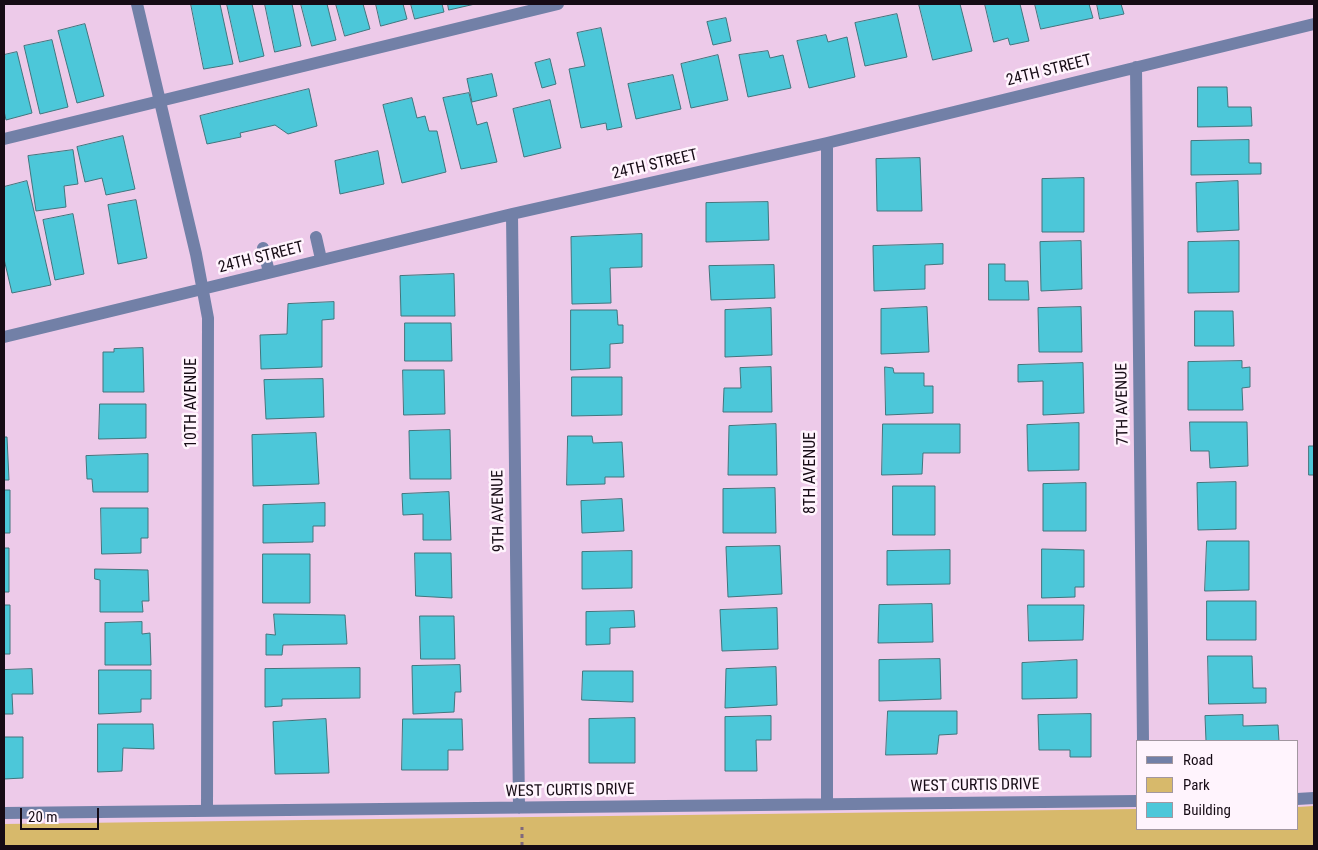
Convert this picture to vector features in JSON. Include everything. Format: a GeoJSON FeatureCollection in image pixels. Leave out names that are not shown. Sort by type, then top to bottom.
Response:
{"type":"FeatureCollection","features":[{"type":"Feature","properties":{"kind":"street","name":"10TH AVENUE"},"geometry":{"type":"LineString","coordinates":[[137,4],[196,254],[208,318],[207,811]]}},
{"type":"Feature","properties":{"kind":"street"},"geometry":{"type":"LineString","coordinates":[[4,138],[558,4]]}},
{"type":"Feature","properties":{"kind":"street","name":"24TH STREET"},"geometry":{"type":"LineString","coordinates":[[4,337],[321,259],[827,143],[1314,24]]}},
{"type":"Feature","properties":{"kind":"street","name":"7TH AVENUE"},"geometry":{"type":"LineString","coordinates":[[1136,67],[1143,740]]}},
{"type":"Feature","properties":{"kind":"street","name":"8TH AVENUE"},"geometry":{"type":"LineString","coordinates":[[827,143],[827,804]]}},
{"type":"Feature","properties":{"kind":"street","name":"9TH AVENUE"},"geometry":{"type":"LineString","coordinates":[[512,214],[519,808]]}},
{"type":"Feature","properties":{"kind":"street"},"geometry":{"type":"LineString","coordinates":[[316,237],[321,259]]}},
{"type":"Feature","properties":{"kind":"street"},"geometry":{"type":"LineString","coordinates":[[263,248],[269,272]]}},
{"type":"Feature","properties":{"kind":"street"},"geometry":{"type":"LineString","coordinates":[[1298,799],[1314,798]]}},
{"type":"Feature","properties":{"kind":"street","name":"WEST CURTIS DRIVE"},"geometry":{"type":"LineString","coordinates":[[4,813],[1136,801]]}},
{"type":"Feature","properties":{"kind":"path"},"geometry":{"type":"LineString","coordinates":[[522,824],[522,846]]}},
{"type":"Feature","properties":{"kind":"green space"},"geometry":{"type":"Polygon","coordinates":[[[1314,806],[1314,846],[4,846],[4,824],[1136,809],[1136,830],[1298,830],[1298,807],[1314,806]]]}},
{"type":"Feature","properties":{"kind":"building"},"geometry":{"type":"Polygon","coordinates":[[[191,4],[220,4],[233,64],[204,69],[191,4]]]}},
{"type":"Feature","properties":{"kind":"building"},"geometry":{"type":"Polygon","coordinates":[[[227,4],[252,4],[264,56],[240,62],[227,4]]]}},
{"type":"Feature","properties":{"kind":"building"},"geometry":{"type":"Polygon","coordinates":[[[265,4],[292,4],[301,46],[275,52],[265,4]]]}},
{"type":"Feature","properties":{"kind":"building"},"geometry":{"type":"Polygon","coordinates":[[[301,4],[327,4],[336,40],[312,46],[301,4]]]}},
{"type":"Feature","properties":{"kind":"building"},"geometry":{"type":"Polygon","coordinates":[[[336,4],[363,4],[370,29],[345,36],[336,4]]]}},
{"type":"Feature","properties":{"kind":"building"},"geometry":{"type":"Polygon","coordinates":[[[376,4],[403,4],[407,19],[381,26],[376,4]]]}},
{"type":"Feature","properties":{"kind":"building"},"geometry":{"type":"Polygon","coordinates":[[[411,4],[442,4],[444,12],[415,19],[411,4]]]}},
{"type":"Feature","properties":{"kind":"building"},"geometry":{"type":"Polygon","coordinates":[[[448,4],[475,4],[449,10],[448,4]]]}},
{"type":"Feature","properties":{"kind":"building"},"geometry":{"type":"Polygon","coordinates":[[[919,4],[960,4],[972,51],[933,60],[919,4]]]}},
{"type":"Feature","properties":{"kind":"building"},"geometry":{"type":"Polygon","coordinates":[[[985,4],[1020,4],[1029,41],[1010,45],[1008,38],[994,42],[985,4]]]}},
{"type":"Feature","properties":{"kind":"building"},"geometry":{"type":"Polygon","coordinates":[[[1035,4],[1089,4],[1093,18],[1041,29],[1035,4]]]}},
{"type":"Feature","properties":{"kind":"building"},"geometry":{"type":"Polygon","coordinates":[[[1097,4],[1121,4],[1124,14],[1100,19],[1097,4]]]}},
{"type":"Feature","properties":{"kind":"building"},"geometry":{"type":"Polygon","coordinates":[[[897,14],[907,57],[865,66],[855,23],[897,14]]]}},
{"type":"Feature","properties":{"kind":"building"},"geometry":{"type":"Polygon","coordinates":[[[726,18],[731,41],[713,45],[707,22],[726,18]]]}},
{"type":"Feature","properties":{"kind":"building"},"geometry":{"type":"Polygon","coordinates":[[[85,24],[104,96],[77,103],[58,31],[85,24]]]}},
{"type":"Feature","properties":{"kind":"building"},"geometry":{"type":"Polygon","coordinates":[[[601,28],[622,127],[607,130],[606,123],[581,128],[569,69],[585,66],[577,33],[601,28]]]}},
{"type":"Feature","properties":{"kind":"building"},"geometry":{"type":"Polygon","coordinates":[[[826,35],[828,42],[847,37],[855,77],[809,88],[797,41],[826,35]]]}},
{"type":"Feature","properties":{"kind":"building"},"geometry":{"type":"Polygon","coordinates":[[[52,40],[68,107],[40,114],[24,46],[52,40]]]}},
{"type":"Feature","properties":{"kind":"building"},"geometry":{"type":"Polygon","coordinates":[[[768,51],[770,58],[783,55],[791,88],[748,97],[739,55],[768,51]]]}},
{"type":"Feature","properties":{"kind":"building"},"geometry":{"type":"Polygon","coordinates":[[[17,52],[32,113],[6,120],[4,111],[4,55],[17,52]]]}},
{"type":"Feature","properties":{"kind":"building"},"geometry":{"type":"Polygon","coordinates":[[[718,55],[728,100],[691,108],[681,64],[718,55]]]}},
{"type":"Feature","properties":{"kind":"building"},"geometry":{"type":"Polygon","coordinates":[[[550,59],[556,84],[542,88],[535,63],[550,59]]]}},
{"type":"Feature","properties":{"kind":"building"},"geometry":{"type":"Polygon","coordinates":[[[492,74],[497,96],[472,102],[467,79],[492,74]]]}},
{"type":"Feature","properties":{"kind":"building"},"geometry":{"type":"Polygon","coordinates":[[[673,75],[681,109],[636,119],[628,84],[673,75]]]}},
{"type":"Feature","properties":{"kind":"building"},"geometry":{"type":"Polygon","coordinates":[[[1198,87],[1227,87],[1228,107],[1251,107],[1252,126],[1198,127],[1198,87]]]}},
{"type":"Feature","properties":{"kind":"building"},"geometry":{"type":"Polygon","coordinates":[[[309,89],[317,126],[288,134],[275,125],[240,133],[241,137],[207,144],[200,116],[309,89]]]}},
{"type":"Feature","properties":{"kind":"building"},"geometry":{"type":"Polygon","coordinates":[[[469,93],[477,125],[487,122],[497,162],[461,169],[443,98],[469,93]]]}},
{"type":"Feature","properties":{"kind":"building"},"geometry":{"type":"Polygon","coordinates":[[[412,98],[417,118],[425,116],[429,131],[437,131],[446,172],[402,183],[383,105],[412,98]]]}},
{"type":"Feature","properties":{"kind":"building"},"geometry":{"type":"Polygon","coordinates":[[[550,100],[561,148],[524,157],[513,109],[550,100]]]}},
{"type":"Feature","properties":{"kind":"building"},"geometry":{"type":"Polygon","coordinates":[[[123,136],[135,189],[106,195],[102,178],[85,182],[77,147],[123,136]]]}},
{"type":"Feature","properties":{"kind":"building"},"geometry":{"type":"Polygon","coordinates":[[[1249,140],[1249,163],[1261,163],[1261,174],[1191,175],[1191,141],[1249,140]]]}},
{"type":"Feature","properties":{"kind":"building"},"geometry":{"type":"Polygon","coordinates":[[[73,150],[78,184],[64,186],[66,207],[36,211],[28,156],[73,150]]]}},
{"type":"Feature","properties":{"kind":"building"},"geometry":{"type":"Polygon","coordinates":[[[378,151],[384,184],[340,194],[335,161],[378,151]]]}},
{"type":"Feature","properties":{"kind":"building"},"geometry":{"type":"Polygon","coordinates":[[[920,158],[922,211],[877,211],[876,159],[920,158]]]}},
{"type":"Feature","properties":{"kind":"building"},"geometry":{"type":"Polygon","coordinates":[[[1084,178],[1084,232],[1042,232],[1042,179],[1084,178]]]}},
{"type":"Feature","properties":{"kind":"building"},"geometry":{"type":"Polygon","coordinates":[[[27,181],[51,285],[12,293],[4,259],[4,187],[27,181]]]}},
{"type":"Feature","properties":{"kind":"building"},"geometry":{"type":"Polygon","coordinates":[[[1238,181],[1239,230],[1197,232],[1196,183],[1238,181]]]}},
{"type":"Feature","properties":{"kind":"building"},"geometry":{"type":"Polygon","coordinates":[[[136,200],[147,258],[118,264],[108,205],[136,200]]]}},
{"type":"Feature","properties":{"kind":"building"},"geometry":{"type":"Polygon","coordinates":[[[768,202],[769,240],[706,242],[706,203],[768,202]]]}},
{"type":"Feature","properties":{"kind":"building"},"geometry":{"type":"Polygon","coordinates":[[[73,214],[84,274],[55,280],[43,220],[73,214]]]}},
{"type":"Feature","properties":{"kind":"building"},"geometry":{"type":"Polygon","coordinates":[[[642,234],[642,267],[610,268],[611,303],[572,304],[571,237],[642,234]]]}},
{"type":"Feature","properties":{"kind":"building"},"geometry":{"type":"Polygon","coordinates":[[[1081,241],[1082,289],[1041,291],[1040,242],[1081,241]]]}},
{"type":"Feature","properties":{"kind":"building"},"geometry":{"type":"Polygon","coordinates":[[[1239,241],[1239,292],[1188,293],[1188,242],[1239,241]]]}},
{"type":"Feature","properties":{"kind":"building"},"geometry":{"type":"Polygon","coordinates":[[[943,244],[943,264],[925,265],[925,289],[874,291],[873,246],[943,244]]]}},
{"type":"Feature","properties":{"kind":"building"},"geometry":{"type":"Polygon","coordinates":[[[989,264],[1005,264],[1005,281],[1028,281],[1029,300],[989,300],[989,264]]]}},
{"type":"Feature","properties":{"kind":"building"},"geometry":{"type":"Polygon","coordinates":[[[774,265],[775,298],[711,300],[709,266],[774,265]]]}},
{"type":"Feature","properties":{"kind":"building"},"geometry":{"type":"Polygon","coordinates":[[[454,274],[455,316],[401,316],[400,276],[454,274]]]}},
{"type":"Feature","properties":{"kind":"building"},"geometry":{"type":"Polygon","coordinates":[[[334,302],[334,319],[322,320],[322,367],[261,369],[260,335],[287,334],[288,304],[334,302]]]}},
{"type":"Feature","properties":{"kind":"building"},"geometry":{"type":"Polygon","coordinates":[[[927,307],[929,352],[881,354],[881,309],[927,307]]]}},
{"type":"Feature","properties":{"kind":"building"},"geometry":{"type":"Polygon","coordinates":[[[1081,307],[1082,352],[1039,352],[1038,308],[1081,307]]]}},
{"type":"Feature","properties":{"kind":"building"},"geometry":{"type":"Polygon","coordinates":[[[771,308],[772,355],[725,357],[725,310],[771,308]]]}},
{"type":"Feature","properties":{"kind":"building"},"geometry":{"type":"Polygon","coordinates":[[[571,310],[617,310],[618,325],[623,325],[623,343],[610,344],[610,368],[571,370],[571,310]]]}},
{"type":"Feature","properties":{"kind":"building"},"geometry":{"type":"Polygon","coordinates":[[[1195,311],[1233,311],[1234,346],[1195,346],[1195,311]]]}},
{"type":"Feature","properties":{"kind":"building"},"geometry":{"type":"Polygon","coordinates":[[[405,323],[451,323],[452,361],[405,361],[405,323]]]}},
{"type":"Feature","properties":{"kind":"building"},"geometry":{"type":"Polygon","coordinates":[[[143,348],[144,392],[103,392],[103,352],[114,352],[114,349],[143,348]]]}},
{"type":"Feature","properties":{"kind":"building"},"geometry":{"type":"Polygon","coordinates":[[[1242,361],[1242,368],[1250,367],[1250,387],[1242,388],[1243,410],[1188,410],[1188,362],[1242,361]]]}},
{"type":"Feature","properties":{"kind":"building"},"geometry":{"type":"Polygon","coordinates":[[[1083,363],[1084,413],[1043,415],[1043,381],[1018,382],[1018,365],[1083,363]]]}},
{"type":"Feature","properties":{"kind":"building"},"geometry":{"type":"Polygon","coordinates":[[[771,367],[772,412],[723,412],[724,388],[741,388],[740,368],[771,367]]]}},
{"type":"Feature","properties":{"kind":"building"},"geometry":{"type":"Polygon","coordinates":[[[885,367],[893,368],[894,373],[924,373],[924,386],[933,386],[933,413],[886,415],[885,367]]]}},
{"type":"Feature","properties":{"kind":"building"},"geometry":{"type":"Polygon","coordinates":[[[403,370],[444,370],[445,414],[404,415],[403,370]]]}},
{"type":"Feature","properties":{"kind":"building"},"geometry":{"type":"Polygon","coordinates":[[[572,377],[622,377],[622,415],[572,416],[572,377]]]}},
{"type":"Feature","properties":{"kind":"building"},"geometry":{"type":"Polygon","coordinates":[[[323,379],[324,417],[266,419],[264,380],[323,379]]]}},
{"type":"Feature","properties":{"kind":"building"},"geometry":{"type":"Polygon","coordinates":[[[100,404],[146,404],[146,438],[99,439],[100,404]]]}},
{"type":"Feature","properties":{"kind":"building"},"geometry":{"type":"Polygon","coordinates":[[[1190,422],[1247,422],[1248,466],[1210,468],[1209,451],[1191,451],[1190,422]]]}},
{"type":"Feature","properties":{"kind":"building"},"geometry":{"type":"Polygon","coordinates":[[[1079,423],[1079,470],[1028,471],[1027,425],[1079,423]]]}},
{"type":"Feature","properties":{"kind":"building"},"geometry":{"type":"Polygon","coordinates":[[[776,424],[777,475],[728,475],[729,426],[776,424]]]}},
{"type":"Feature","properties":{"kind":"building"},"geometry":{"type":"Polygon","coordinates":[[[883,424],[960,424],[960,453],[923,453],[922,474],[882,475],[883,424]]]}},
{"type":"Feature","properties":{"kind":"building"},"geometry":{"type":"Polygon","coordinates":[[[450,430],[451,479],[410,479],[409,431],[450,430]]]}},
{"type":"Feature","properties":{"kind":"building"},"geometry":{"type":"Polygon","coordinates":[[[316,433],[319,484],[253,486],[252,435],[316,433]]]}},
{"type":"Feature","properties":{"kind":"building"},"geometry":{"type":"Polygon","coordinates":[[[568,436],[592,436],[593,443],[622,442],[624,477],[605,477],[605,484],[567,485],[568,436]]]}},
{"type":"Feature","properties":{"kind":"building"},"geometry":{"type":"Polygon","coordinates":[[[4,437],[7,437],[9,480],[4,480],[4,437]]]}},
{"type":"Feature","properties":{"kind":"building"},"geometry":{"type":"Polygon","coordinates":[[[1309,446],[1314,446],[1314,475],[1309,475],[1309,446]]]}},
{"type":"Feature","properties":{"kind":"building"},"geometry":{"type":"Polygon","coordinates":[[[148,454],[148,492],[93,492],[92,479],[87,479],[86,456],[148,454]]]}},
{"type":"Feature","properties":{"kind":"building"},"geometry":{"type":"Polygon","coordinates":[[[1236,482],[1236,529],[1198,530],[1197,483],[1236,482]]]}},
{"type":"Feature","properties":{"kind":"building"},"geometry":{"type":"Polygon","coordinates":[[[1086,483],[1086,531],[1043,531],[1043,484],[1086,483]]]}},
{"type":"Feature","properties":{"kind":"building"},"geometry":{"type":"Polygon","coordinates":[[[893,486],[935,486],[935,535],[893,535],[893,486]]]}},
{"type":"Feature","properties":{"kind":"building"},"geometry":{"type":"Polygon","coordinates":[[[775,488],[776,533],[723,533],[723,489],[775,488]]]}},
{"type":"Feature","properties":{"kind":"building"},"geometry":{"type":"Polygon","coordinates":[[[4,490],[10,490],[10,533],[4,533],[4,490]]]}},
{"type":"Feature","properties":{"kind":"building"},"geometry":{"type":"Polygon","coordinates":[[[449,492],[451,540],[423,540],[423,514],[403,515],[402,494],[449,492]]]}},
{"type":"Feature","properties":{"kind":"building"},"geometry":{"type":"Polygon","coordinates":[[[622,499],[624,531],[582,533],[581,501],[622,499]]]}},
{"type":"Feature","properties":{"kind":"building"},"geometry":{"type":"Polygon","coordinates":[[[325,503],[325,526],[313,526],[313,542],[263,543],[263,505],[325,503]]]}},
{"type":"Feature","properties":{"kind":"building"},"geometry":{"type":"Polygon","coordinates":[[[101,508],[148,508],[148,538],[141,538],[141,553],[102,554],[101,508]]]}},
{"type":"Feature","properties":{"kind":"building"},"geometry":{"type":"Polygon","coordinates":[[[1207,541],[1249,541],[1249,590],[1205,591],[1207,541]]]}},
{"type":"Feature","properties":{"kind":"building"},"geometry":{"type":"Polygon","coordinates":[[[780,546],[782,594],[728,597],[726,547],[780,546]]]}},
{"type":"Feature","properties":{"kind":"building"},"geometry":{"type":"Polygon","coordinates":[[[4,548],[9,548],[9,592],[4,592],[4,548]]]}},
{"type":"Feature","properties":{"kind":"building"},"geometry":{"type":"Polygon","coordinates":[[[1042,549],[1084,550],[1084,587],[1075,587],[1075,597],[1042,598],[1042,549]]]}},
{"type":"Feature","properties":{"kind":"building"},"geometry":{"type":"Polygon","coordinates":[[[950,550],[950,584],[887,585],[887,551],[950,550]]]}},
{"type":"Feature","properties":{"kind":"building"},"geometry":{"type":"Polygon","coordinates":[[[632,551],[632,588],[582,589],[582,552],[632,551]]]}},
{"type":"Feature","properties":{"kind":"building"},"geometry":{"type":"Polygon","coordinates":[[[415,553],[451,553],[452,598],[416,596],[415,553]]]}},
{"type":"Feature","properties":{"kind":"building"},"geometry":{"type":"Polygon","coordinates":[[[263,554],[310,554],[310,603],[263,603],[263,554]]]}},
{"type":"Feature","properties":{"kind":"building"},"geometry":{"type":"Polygon","coordinates":[[[95,569],[148,570],[149,601],[142,601],[143,612],[100,612],[100,580],[95,579],[95,569]]]}},
{"type":"Feature","properties":{"kind":"building"},"geometry":{"type":"Polygon","coordinates":[[[1207,601],[1256,601],[1256,640],[1207,640],[1207,601]]]}},
{"type":"Feature","properties":{"kind":"building"},"geometry":{"type":"Polygon","coordinates":[[[932,604],[933,642],[878,643],[879,605],[932,604]]]}},
{"type":"Feature","properties":{"kind":"building"},"geometry":{"type":"Polygon","coordinates":[[[4,605],[10,605],[10,654],[4,654],[4,605]]]}},
{"type":"Feature","properties":{"kind":"building"},"geometry":{"type":"Polygon","coordinates":[[[1028,605],[1084,605],[1083,640],[1029,641],[1028,605]]]}},
{"type":"Feature","properties":{"kind":"building"},"geometry":{"type":"Polygon","coordinates":[[[777,608],[778,649],[722,651],[720,610],[777,608]]]}},
{"type":"Feature","properties":{"kind":"building"},"geometry":{"type":"Polygon","coordinates":[[[634,611],[635,627],[610,628],[610,644],[586,645],[586,612],[634,611]]]}},
{"type":"Feature","properties":{"kind":"building"},"geometry":{"type":"Polygon","coordinates":[[[274,614],[345,615],[347,644],[283,645],[282,655],[266,655],[266,634],[275,635],[274,614]]]}},
{"type":"Feature","properties":{"kind":"building"},"geometry":{"type":"Polygon","coordinates":[[[420,616],[454,616],[455,659],[421,659],[420,616]]]}},
{"type":"Feature","properties":{"kind":"building"},"geometry":{"type":"Polygon","coordinates":[[[142,622],[142,634],[150,633],[151,665],[105,665],[105,623],[142,622]]]}},
{"type":"Feature","properties":{"kind":"building"},"geometry":{"type":"Polygon","coordinates":[[[1208,656],[1252,656],[1253,688],[1266,688],[1266,703],[1209,704],[1208,656]]]}},
{"type":"Feature","properties":{"kind":"building"},"geometry":{"type":"Polygon","coordinates":[[[940,659],[941,699],[879,701],[879,660],[940,659]]]}},
{"type":"Feature","properties":{"kind":"building"},"geometry":{"type":"Polygon","coordinates":[[[1077,660],[1077,698],[1022,699],[1022,663],[1077,660]]]}},
{"type":"Feature","properties":{"kind":"building"},"geometry":{"type":"Polygon","coordinates":[[[460,665],[461,692],[455,692],[454,712],[413,714],[412,666],[460,665]]]}},
{"type":"Feature","properties":{"kind":"building"},"geometry":{"type":"Polygon","coordinates":[[[776,667],[777,705],[725,708],[726,669],[776,667]]]}},
{"type":"Feature","properties":{"kind":"building"},"geometry":{"type":"Polygon","coordinates":[[[360,668],[360,698],[282,699],[282,706],[265,707],[265,669],[360,668]]]}},
{"type":"Feature","properties":{"kind":"building"},"geometry":{"type":"Polygon","coordinates":[[[32,669],[33,694],[12,694],[13,714],[4,714],[4,670],[32,669]]]}},
{"type":"Feature","properties":{"kind":"building"},"geometry":{"type":"Polygon","coordinates":[[[99,670],[151,670],[151,699],[141,699],[141,712],[99,714],[99,670]]]}},
{"type":"Feature","properties":{"kind":"building"},"geometry":{"type":"Polygon","coordinates":[[[583,671],[633,671],[633,702],[582,700],[583,671]]]}},
{"type":"Feature","properties":{"kind":"building"},"geometry":{"type":"Polygon","coordinates":[[[888,711],[957,711],[957,734],[939,735],[937,754],[886,755],[888,711]]]}},
{"type":"Feature","properties":{"kind":"building"},"geometry":{"type":"Polygon","coordinates":[[[1091,714],[1091,757],[1070,757],[1070,750],[1039,750],[1038,715],[1091,714]]]}},
{"type":"Feature","properties":{"kind":"building"},"geometry":{"type":"Polygon","coordinates":[[[1243,715],[1243,726],[1278,725],[1279,740],[1206,740],[1205,716],[1243,715]]]}},
{"type":"Feature","properties":{"kind":"building"},"geometry":{"type":"Polygon","coordinates":[[[771,716],[771,740],[756,740],[757,771],[725,771],[725,717],[771,716]]]}},
{"type":"Feature","properties":{"kind":"building"},"geometry":{"type":"Polygon","coordinates":[[[635,718],[635,763],[589,763],[589,719],[635,718]]]}},
{"type":"Feature","properties":{"kind":"building"},"geometry":{"type":"Polygon","coordinates":[[[326,719],[329,773],[275,774],[273,722],[326,719]]]}},
{"type":"Feature","properties":{"kind":"building"},"geometry":{"type":"Polygon","coordinates":[[[403,719],[462,719],[463,750],[448,750],[448,770],[402,770],[403,719]]]}},
{"type":"Feature","properties":{"kind":"building"},"geometry":{"type":"Polygon","coordinates":[[[98,724],[153,724],[154,749],[123,748],[122,771],[98,772],[98,724]]]}},
{"type":"Feature","properties":{"kind":"building"},"geometry":{"type":"Polygon","coordinates":[[[4,737],[23,737],[23,778],[4,779],[4,737]]]}}]}
